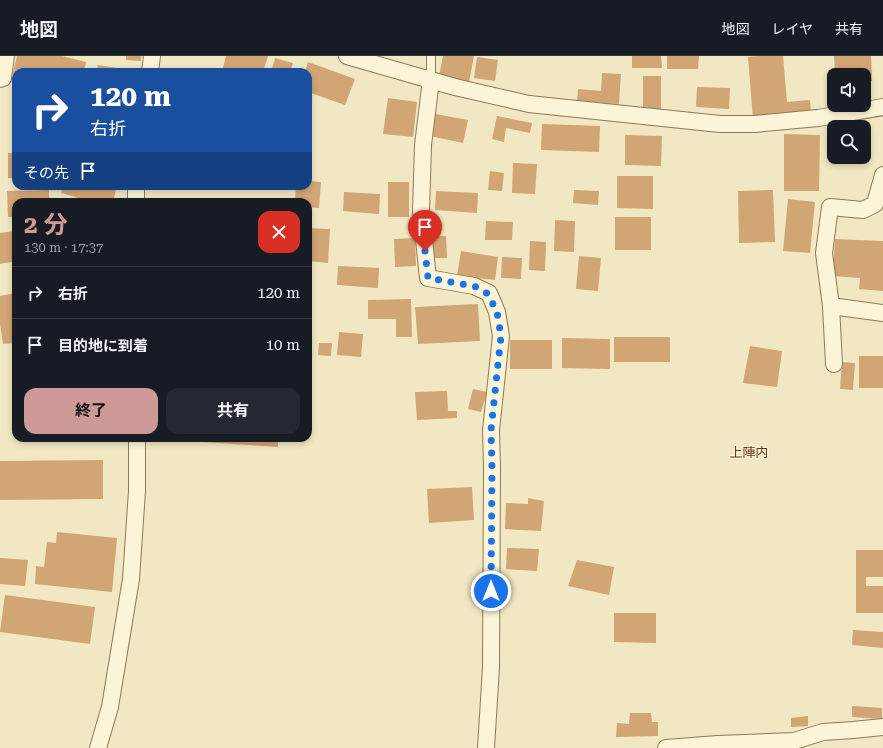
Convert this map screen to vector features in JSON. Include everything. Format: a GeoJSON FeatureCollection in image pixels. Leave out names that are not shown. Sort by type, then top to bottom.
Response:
{"type":"FeatureCollection","features":[{"type":"Feature","properties":{"kind":"street"},"geometry":{"type":"LineString","coordinates":[[0,79],[3,78],[6,56]]}},
{"type":"Feature","properties":{"kind":"street"},"geometry":{"type":"LineString","coordinates":[[150,68],[152,56]]}},
{"type":"Feature","properties":{"kind":"street"},"geometry":{"type":"LineString","coordinates":[[347,56],[455,87],[529,104],[720,124],[755,124],[818,118],[883,107]]}},
{"type":"Feature","properties":{"kind":"street"},"geometry":{"type":"LineString","coordinates":[[431,80],[423,145],[421,211],[428,278],[474,286],[488,294],[497,312],[501,336],[491,430],[491,667],[486,748]]}},
{"type":"Feature","properties":{"kind":"street"},"geometry":{"type":"LineString","coordinates":[[834,364],[831,306],[824,253],[830,207],[863,210],[875,204],[883,175]]}},
{"type":"Feature","properties":{"kind":"street"},"geometry":{"type":"LineString","coordinates":[[831,306],[883,313]]}},
{"type":"Feature","properties":{"kind":"street"},"geometry":{"type":"LineString","coordinates":[[98,748],[110,707],[131,579],[137,491],[137,442]]}},
{"type":"Feature","properties":{"kind":"street"},"geometry":{"type":"LineString","coordinates":[[666,748],[794,741],[823,732],[883,728]]}},
{"type":"Feature","properties":{"kind":"lane"},"geometry":{"type":"LineString","coordinates":[[431,56],[431,80]]}},
{"type":"Feature","properties":{"kind":"building"},"geometry":{"type":"Polygon","coordinates":[[[17,56],[62,56],[86,62],[85,68],[14,68],[17,56]]]}},
{"type":"Feature","properties":{"kind":"building"},"geometry":{"type":"Polygon","coordinates":[[[126,56],[141,56],[141,61],[126,60],[126,56]]]}},
{"type":"Feature","properties":{"kind":"building"},"geometry":{"type":"Polygon","coordinates":[[[226,56],[268,56],[264,68],[223,68],[226,56]]]}},
{"type":"Feature","properties":{"kind":"building"},"geometry":{"type":"Polygon","coordinates":[[[443,56],[474,56],[469,82],[439,76],[443,56]]]}},
{"type":"Feature","properties":{"kind":"building"},"geometry":{"type":"Polygon","coordinates":[[[632,56],[661,56],[662,68],[632,68],[632,56]]]}},
{"type":"Feature","properties":{"kind":"building"},"geometry":{"type":"Polygon","coordinates":[[[667,56],[699,56],[698,69],[667,69],[667,56]]]}},
{"type":"Feature","properties":{"kind":"building"},"geometry":{"type":"Polygon","coordinates":[[[783,56],[787,102],[810,100],[811,115],[753,119],[748,57],[783,56]]]}},
{"type":"Feature","properties":{"kind":"building"},"geometry":{"type":"Polygon","coordinates":[[[834,56],[871,56],[872,81],[871,68],[835,68],[834,56]]]}},
{"type":"Feature","properties":{"kind":"building"},"geometry":{"type":"Polygon","coordinates":[[[477,57],[498,60],[495,81],[474,78],[477,57]]]}},
{"type":"Feature","properties":{"kind":"building"},"geometry":{"type":"Polygon","coordinates":[[[275,58],[293,63],[291,68],[272,68],[275,58]]]}},
{"type":"Feature","properties":{"kind":"building"},"geometry":{"type":"Polygon","coordinates":[[[308,62],[355,79],[345,105],[312,93],[312,68],[306,68],[308,62]]]}},
{"type":"Feature","properties":{"kind":"building"},"geometry":{"type":"Polygon","coordinates":[[[98,65],[117,68],[97,68],[98,65]]]}},
{"type":"Feature","properties":{"kind":"building"},"geometry":{"type":"Polygon","coordinates":[[[602,73],[621,74],[619,104],[577,101],[578,89],[601,91],[602,73]]]}},
{"type":"Feature","properties":{"kind":"building"},"geometry":{"type":"Polygon","coordinates":[[[643,76],[661,76],[661,109],[643,109],[643,76]]]}},
{"type":"Feature","properties":{"kind":"building"},"geometry":{"type":"Polygon","coordinates":[[[697,87],[730,88],[729,109],[696,107],[697,87]]]}},
{"type":"Feature","properties":{"kind":"building"},"geometry":{"type":"Polygon","coordinates":[[[388,98],[417,102],[413,137],[383,134],[388,98]]]}},
{"type":"Feature","properties":{"kind":"building"},"geometry":{"type":"Polygon","coordinates":[[[435,114],[468,120],[463,143],[430,136],[435,114]]]}},
{"type":"Feature","properties":{"kind":"building"},"geometry":{"type":"Polygon","coordinates":[[[497,116],[532,123],[530,133],[506,128],[504,142],[492,139],[497,116]]]}},
{"type":"Feature","properties":{"kind":"building"},"geometry":{"type":"Polygon","coordinates":[[[542,124],[600,126],[599,152],[541,150],[542,124]]]}},
{"type":"Feature","properties":{"kind":"building"},"geometry":{"type":"Polygon","coordinates":[[[784,134],[820,135],[819,191],[784,191],[784,134]]]}},
{"type":"Feature","properties":{"kind":"building"},"geometry":{"type":"Polygon","coordinates":[[[625,135],[662,136],[661,166],[625,165],[625,135]]]}},
{"type":"Feature","properties":{"kind":"building"},"geometry":{"type":"Polygon","coordinates":[[[8,153],[12,153],[12,178],[8,178],[8,153]]]}},
{"type":"Feature","properties":{"kind":"building"},"geometry":{"type":"Polygon","coordinates":[[[513,163],[537,164],[535,194],[512,193],[513,163]]]}},
{"type":"Feature","properties":{"kind":"building"},"geometry":{"type":"Polygon","coordinates":[[[490,171],[504,173],[502,191],[488,190],[490,171]]]}},
{"type":"Feature","properties":{"kind":"building"},"geometry":{"type":"Polygon","coordinates":[[[617,176],[653,176],[653,209],[617,208],[617,176]]]}},
{"type":"Feature","properties":{"kind":"building"},"geometry":{"type":"Polygon","coordinates":[[[312,181],[321,182],[319,208],[312,207],[312,198],[295,198],[296,190],[312,190],[312,181]]]}},
{"type":"Feature","properties":{"kind":"building"},"geometry":{"type":"Polygon","coordinates":[[[388,182],[409,182],[409,217],[388,217],[388,182]]]}},
{"type":"Feature","properties":{"kind":"building"},"geometry":{"type":"Polygon","coordinates":[[[49,190],[49,198],[12,198],[12,217],[8,217],[7,191],[49,190]]]}},
{"type":"Feature","properties":{"kind":"building"},"geometry":{"type":"Polygon","coordinates":[[[62,190],[116,190],[114,198],[79,198],[61,193],[62,190]]]}},
{"type":"Feature","properties":{"kind":"building"},"geometry":{"type":"Polygon","coordinates":[[[574,190],[599,191],[598,205],[573,203],[574,190]]]}},
{"type":"Feature","properties":{"kind":"building"},"geometry":{"type":"Polygon","coordinates":[[[773,190],[775,242],[739,243],[738,191],[773,190]]]}},
{"type":"Feature","properties":{"kind":"building"},"geometry":{"type":"Polygon","coordinates":[[[436,191],[478,193],[477,213],[435,210],[436,191]]]}},
{"type":"Feature","properties":{"kind":"building"},"geometry":{"type":"Polygon","coordinates":[[[344,192],[380,194],[379,214],[343,211],[344,192]]]}},
{"type":"Feature","properties":{"kind":"building"},"geometry":{"type":"Polygon","coordinates":[[[788,199],[815,202],[810,253],[783,251],[788,199]]]}},
{"type":"Feature","properties":{"kind":"building"},"geometry":{"type":"Polygon","coordinates":[[[615,217],[651,217],[651,250],[615,250],[615,217]]]}},
{"type":"Feature","properties":{"kind":"building"},"geometry":{"type":"Polygon","coordinates":[[[555,220],[575,221],[574,252],[554,251],[555,220]]]}},
{"type":"Feature","properties":{"kind":"building"},"geometry":{"type":"Polygon","coordinates":[[[486,221],[513,222],[512,240],[485,240],[486,221]]]}},
{"type":"Feature","properties":{"kind":"building"},"geometry":{"type":"Polygon","coordinates":[[[312,228],[330,229],[328,263],[312,261],[312,228]]]}},
{"type":"Feature","properties":{"kind":"building"},"geometry":{"type":"Polygon","coordinates":[[[12,232],[12,262],[0,264],[0,233],[12,232]]]}},
{"type":"Feature","properties":{"kind":"building"},"geometry":{"type":"Polygon","coordinates":[[[431,236],[446,236],[447,258],[432,258],[431,236]]]}},
{"type":"Feature","properties":{"kind":"building"},"geometry":{"type":"Polygon","coordinates":[[[415,238],[416,266],[395,267],[394,239],[415,238]]]}},
{"type":"Feature","properties":{"kind":"building"},"geometry":{"type":"Polygon","coordinates":[[[835,239],[883,241],[883,291],[859,289],[860,278],[833,276],[835,239]]]}},
{"type":"Feature","properties":{"kind":"building"},"geometry":{"type":"Polygon","coordinates":[[[530,241],[546,242],[545,271],[529,270],[530,241]]]}},
{"type":"Feature","properties":{"kind":"building"},"geometry":{"type":"Polygon","coordinates":[[[461,251],[498,257],[495,280],[457,276],[461,251]]]}},
{"type":"Feature","properties":{"kind":"building"},"geometry":{"type":"Polygon","coordinates":[[[579,256],[601,258],[598,291],[576,289],[579,256]]]}},
{"type":"Feature","properties":{"kind":"building"},"geometry":{"type":"Polygon","coordinates":[[[502,257],[522,258],[521,279],[501,278],[502,257]]]}},
{"type":"Feature","properties":{"kind":"building"},"geometry":{"type":"Polygon","coordinates":[[[338,266],[379,268],[378,288],[337,285],[338,266]]]}},
{"type":"Feature","properties":{"kind":"building"},"geometry":{"type":"Polygon","coordinates":[[[12,294],[12,343],[3,344],[0,324],[0,296],[12,294]]]}},
{"type":"Feature","properties":{"kind":"building"},"geometry":{"type":"Polygon","coordinates":[[[411,299],[412,337],[396,337],[396,319],[368,319],[368,300],[411,299]]]}},
{"type":"Feature","properties":{"kind":"building"},"geometry":{"type":"Polygon","coordinates":[[[478,304],[480,341],[418,344],[415,307],[478,304]]]}},
{"type":"Feature","properties":{"kind":"building"},"geometry":{"type":"Polygon","coordinates":[[[339,332],[363,334],[361,357],[337,355],[339,332]]]}},
{"type":"Feature","properties":{"kind":"building"},"geometry":{"type":"Polygon","coordinates":[[[614,337],[670,337],[670,362],[614,362],[614,337]]]}},
{"type":"Feature","properties":{"kind":"building"},"geometry":{"type":"Polygon","coordinates":[[[562,338],[610,339],[610,369],[562,368],[562,338]]]}},
{"type":"Feature","properties":{"kind":"building"},"geometry":{"type":"Polygon","coordinates":[[[510,340],[552,340],[552,369],[510,369],[510,340]]]}},
{"type":"Feature","properties":{"kind":"building"},"geometry":{"type":"Polygon","coordinates":[[[319,343],[332,343],[331,356],[318,355],[319,343]]]}},
{"type":"Feature","properties":{"kind":"building"},"geometry":{"type":"Polygon","coordinates":[[[750,346],[782,351],[777,387],[743,383],[750,346]]]}},
{"type":"Feature","properties":{"kind":"building"},"geometry":{"type":"Polygon","coordinates":[[[859,356],[883,356],[883,388],[859,388],[859,356]]]}},
{"type":"Feature","properties":{"kind":"building"},"geometry":{"type":"Polygon","coordinates":[[[842,362],[855,363],[853,390],[840,389],[842,362]]]}},
{"type":"Feature","properties":{"kind":"building"},"geometry":{"type":"Polygon","coordinates":[[[473,389],[487,392],[481,412],[468,409],[473,389]]]}},
{"type":"Feature","properties":{"kind":"building"},"geometry":{"type":"Polygon","coordinates":[[[447,391],[448,411],[457,411],[457,418],[417,420],[415,392],[447,391]]]}},
{"type":"Feature","properties":{"kind":"building"},"geometry":{"type":"Polygon","coordinates":[[[204,442],[278,442],[278,447],[204,442]]]}},
{"type":"Feature","properties":{"kind":"building"},"geometry":{"type":"Polygon","coordinates":[[[103,460],[103,499],[0,500],[0,461],[103,460]]]}},
{"type":"Feature","properties":{"kind":"building"},"geometry":{"type":"Polygon","coordinates":[[[472,487],[474,520],[429,523],[427,489],[472,487]]]}},
{"type":"Feature","properties":{"kind":"building"},"geometry":{"type":"Polygon","coordinates":[[[528,498],[544,501],[541,531],[505,529],[506,503],[528,504],[528,498]]]}},
{"type":"Feature","properties":{"kind":"building"},"geometry":{"type":"Polygon","coordinates":[[[57,532],[117,538],[112,592],[35,584],[36,566],[44,567],[47,542],[56,543],[57,532]]]}},
{"type":"Feature","properties":{"kind":"building"},"geometry":{"type":"Polygon","coordinates":[[[507,548],[539,549],[537,571],[506,569],[507,548]]]}},
{"type":"Feature","properties":{"kind":"building"},"geometry":{"type":"Polygon","coordinates":[[[856,550],[883,550],[883,577],[866,577],[866,586],[883,586],[883,613],[856,613],[856,550]]]}},
{"type":"Feature","properties":{"kind":"building"},"geometry":{"type":"Polygon","coordinates":[[[0,558],[28,560],[25,586],[0,584],[0,558]]]}},
{"type":"Feature","properties":{"kind":"building"},"geometry":{"type":"Polygon","coordinates":[[[577,560],[614,567],[609,595],[568,586],[577,560]]]}},
{"type":"Feature","properties":{"kind":"building"},"geometry":{"type":"Polygon","coordinates":[[[5,595],[95,607],[90,644],[0,632],[5,595]]]}},
{"type":"Feature","properties":{"kind":"building"},"geometry":{"type":"Polygon","coordinates":[[[614,613],[656,613],[656,643],[614,642],[614,613]]]}},
{"type":"Feature","properties":{"kind":"building"},"geometry":{"type":"Polygon","coordinates":[[[853,630],[883,632],[883,648],[852,645],[853,630]]]}},
{"type":"Feature","properties":{"kind":"building"},"geometry":{"type":"Polygon","coordinates":[[[852,706],[882,708],[882,719],[852,717],[852,706]]]}},
{"type":"Feature","properties":{"kind":"building"},"geometry":{"type":"Polygon","coordinates":[[[630,713],[651,713],[652,722],[658,722],[658,736],[616,737],[617,723],[629,724],[630,713]]]}},
{"type":"Feature","properties":{"kind":"building"},"geometry":{"type":"Polygon","coordinates":[[[808,716],[808,726],[791,727],[791,718],[808,716]]]}},
{"type":"Feature","properties":{"kind":"district","name":"上陣内"},"geometry":{"type":"Point","coordinates":[749,452]}},
{"type":"Feature","properties":{"kind":"route"},"geometry":{"type":"LineString","coordinates":[[425,251],[428,278],[474,286],[488,294],[497,312],[501,336],[491,430],[491,591]]}}]}
